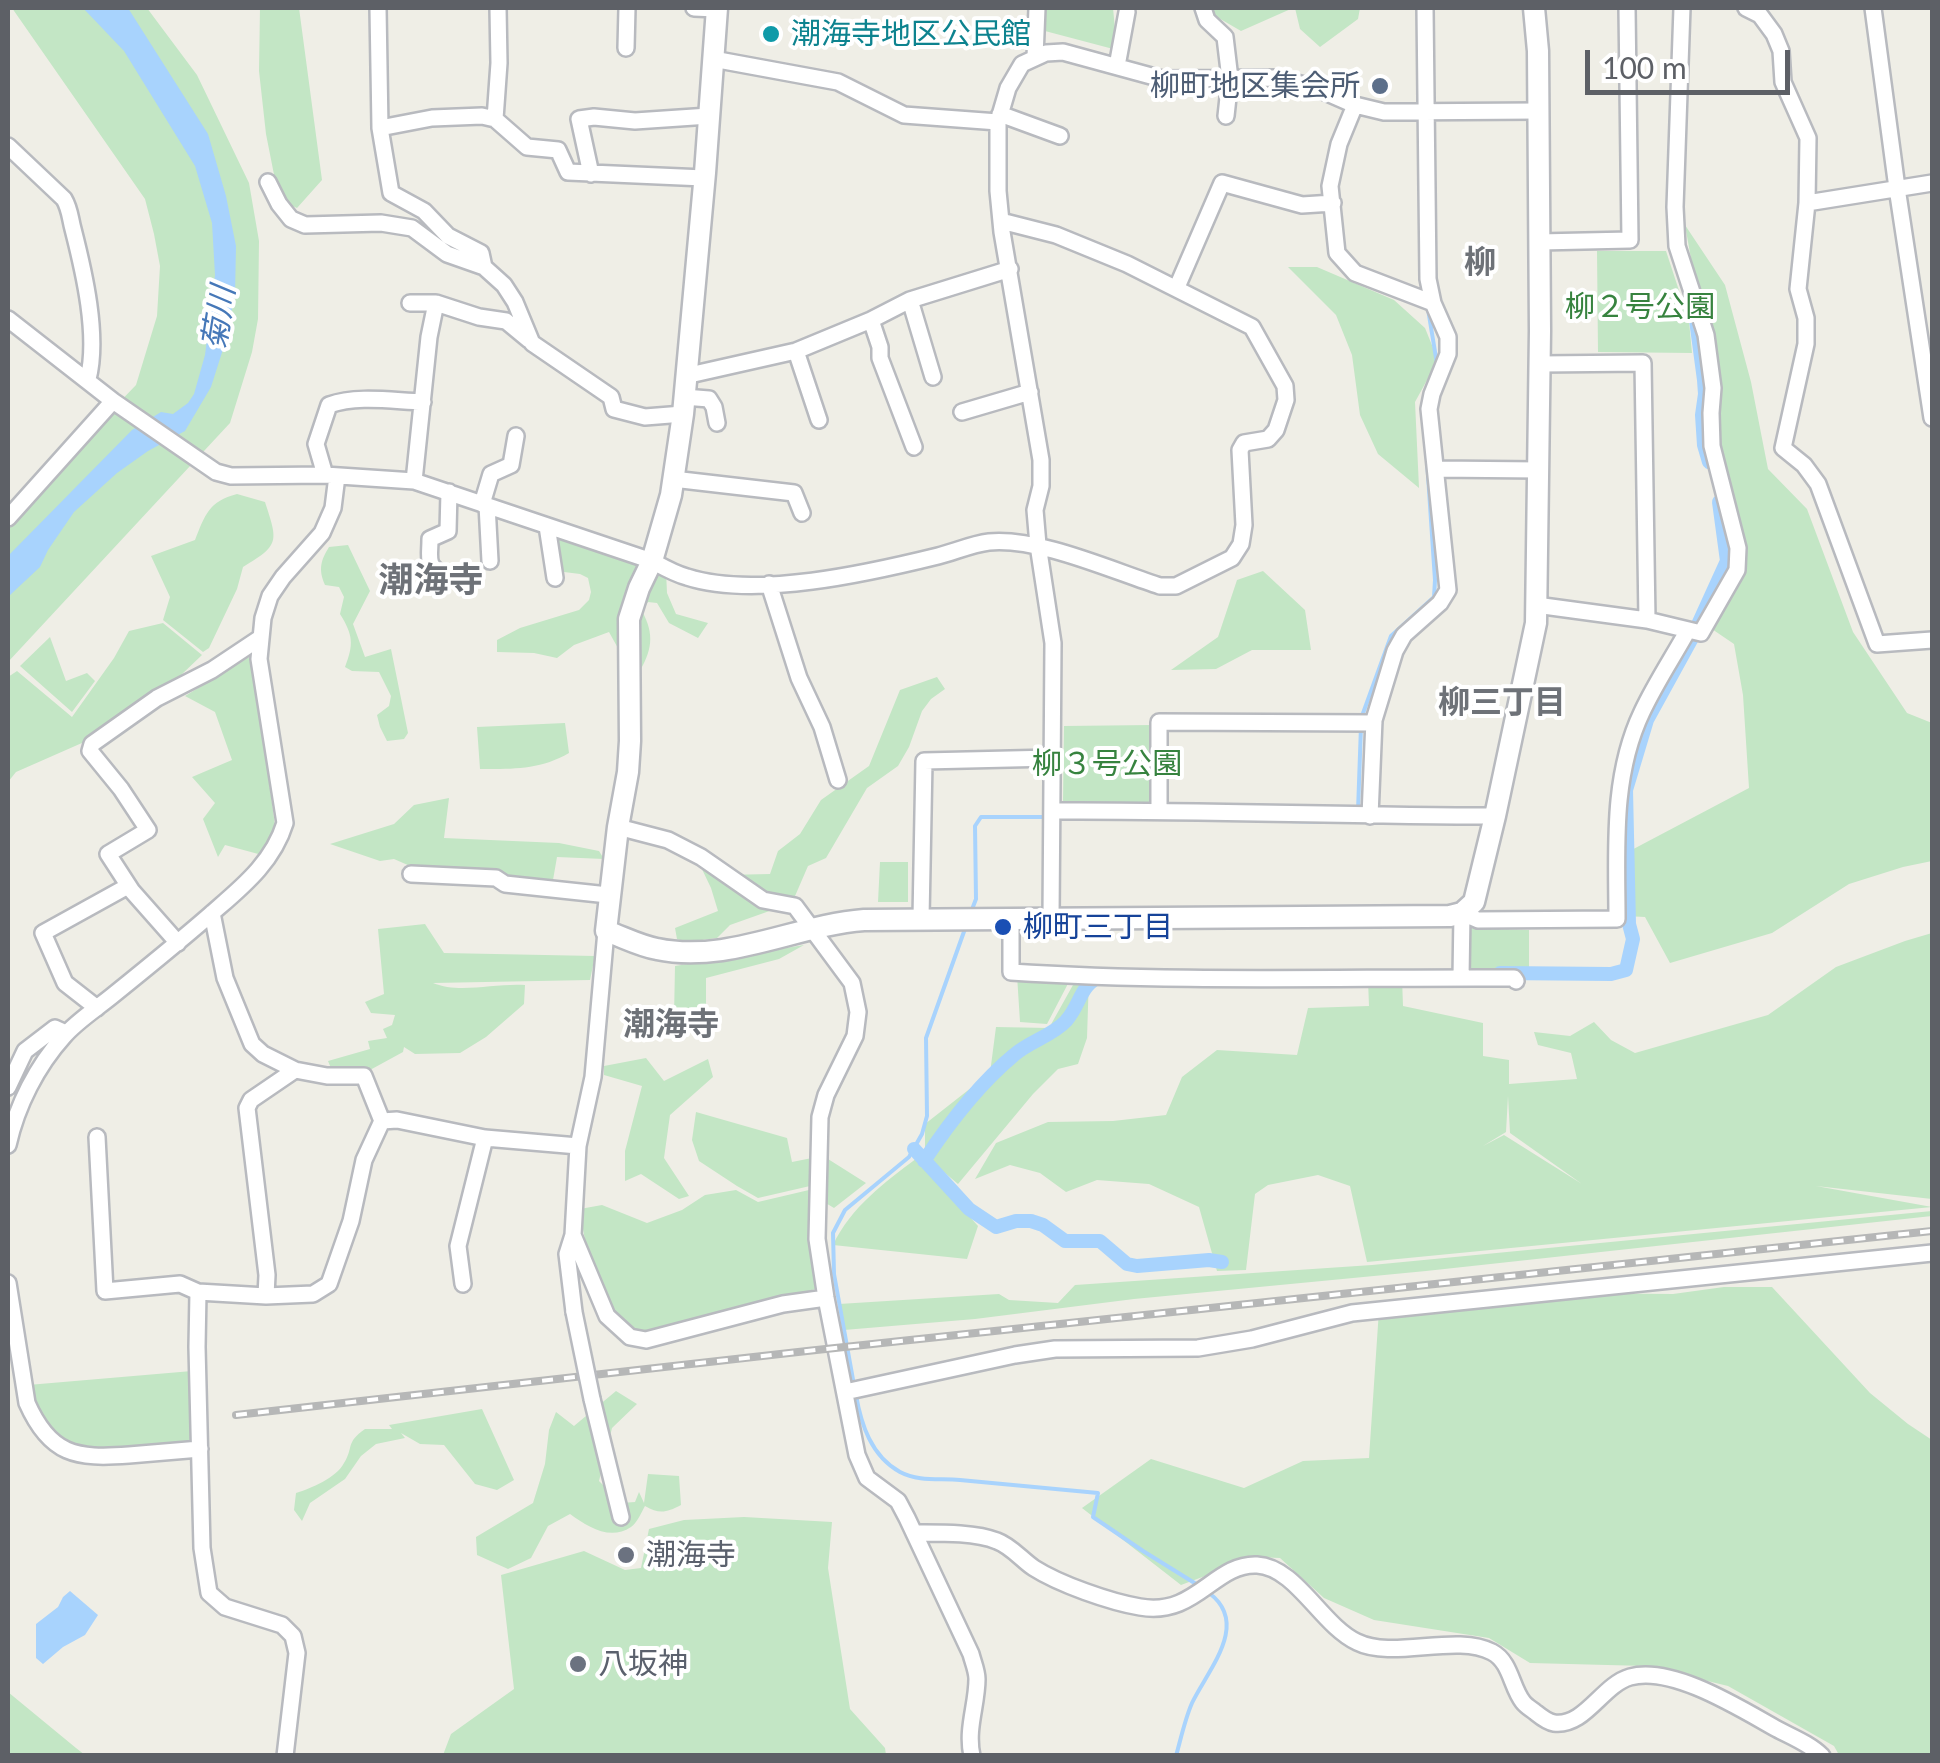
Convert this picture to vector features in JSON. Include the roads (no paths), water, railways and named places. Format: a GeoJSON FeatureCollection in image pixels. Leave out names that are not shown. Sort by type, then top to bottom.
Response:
{"type":"FeatureCollection","features":[{"type":"Feature","properties":{"kind":"street"},"geometry":{"type":"LineString","coordinates":[[378,8],[380,128],[391,193],[424,211],[448,236],[481,253],[484,267]]}},
{"type":"Feature","properties":{"kind":"street"},"geometry":{"type":"LineString","coordinates":[[495,119],[498,8]]}},
{"type":"Feature","properties":{"kind":"street"},"geometry":{"type":"LineString","coordinates":[[626,48],[627,8]]}},
{"type":"Feature","properties":{"kind":"street"},"geometry":{"type":"LineString","coordinates":[[621,1517],[574,1312],[568,1254],[573,1236],[578,1146],[594,1077],[608,895],[628,772],[629,619],[652,561],[671,496],[684,395],[717,8],[694,8]]}},
{"type":"Feature","properties":{"kind":"street"},"geometry":{"type":"LineString","coordinates":[[1034,57],[1037,8]]}},
{"type":"Feature","properties":{"kind":"street"},"geometry":{"type":"LineString","coordinates":[[1203,8],[1207,20],[1225,37],[1230,79],[1226,116]]}},
{"type":"Feature","properties":{"kind":"street"},"geometry":{"type":"LineString","coordinates":[[1370,816],[1374,723],[1395,651],[1404,636],[1440,604],[1448,590],[1430,408],[1448,354],[1448,336],[1433,303],[1428,279],[1426,8]]}},
{"type":"Feature","properties":{"kind":"street"},"geometry":{"type":"LineString","coordinates":[[606,931],[656,949],[684,952],[722,950],[839,922],[921,918],[1450,916],[1474,902],[1532,649],[1536,605],[1540,242],[1536,8]]}},
{"type":"Feature","properties":{"kind":"street"},"geometry":{"type":"LineString","coordinates":[[1540,242],[1630,240],[1626,8]]}},
{"type":"Feature","properties":{"kind":"street"},"geometry":{"type":"LineString","coordinates":[[1536,605],[1647,620],[1701,633],[1737,570],[1738,548],[1712,446],[1713,388],[1706,335],[1677,246],[1682,8]]}},
{"type":"Feature","properties":{"kind":"street"},"geometry":{"type":"LineString","coordinates":[[1746,8],[1760,15],[1774,34],[1781,51],[1783,82],[1808,138],[1807,203],[1798,289],[1806,318],[1806,344],[1783,448],[1804,465],[1818,484],[1877,644],[1932,640]]}},
{"type":"Feature","properties":{"kind":"street"},"geometry":{"type":"LineString","coordinates":[[1873,8],[1932,418]]}},
{"type":"Feature","properties":{"kind":"street"},"geometry":{"type":"LineString","coordinates":[[1117,66],[1127,12]]}},
{"type":"Feature","properties":{"kind":"street"},"geometry":{"type":"LineString","coordinates":[[1050,918],[1053,643],[1035,510],[1041,486],[1041,460],[1001,221],[999,118],[1008,88],[1022,64],[1034,57],[1063,52],[1162,79],[1277,78],[1384,112],[1538,110]]}},
{"type":"Feature","properties":{"kind":"street"},"geometry":{"type":"LineString","coordinates":[[713,58],[838,82],[904,115],[999,118],[1060,136]]}},
{"type":"Feature","properties":{"kind":"street"},"geometry":{"type":"LineString","coordinates":[[1355,105],[1330,186],[1338,253],[1355,273],[1433,303]]}},
{"type":"Feature","properties":{"kind":"street"},"geometry":{"type":"LineString","coordinates":[[380,128],[432,118],[482,116],[495,119],[527,147],[558,150],[568,172],[704,178]]}},
{"type":"Feature","properties":{"kind":"street"},"geometry":{"type":"LineString","coordinates":[[591,174],[578,119],[635,121],[709,116]]}},
{"type":"Feature","properties":{"kind":"street"},"geometry":{"type":"LineString","coordinates":[[8,146],[70,207],[89,310],[92,362],[88,379]]}},
{"type":"Feature","properties":{"kind":"street"},"geometry":{"type":"LineString","coordinates":[[268,182],[290,219],[305,225],[381,223],[412,228],[447,254],[484,267],[515,302],[532,343]]}},
{"type":"Feature","properties":{"kind":"street"},"geometry":{"type":"LineString","coordinates":[[1176,288],[1222,182],[1302,205],[1332,203]]}},
{"type":"Feature","properties":{"kind":"street"},"geometry":{"type":"LineString","coordinates":[[1807,203],[1932,183]]}},
{"type":"Feature","properties":{"kind":"street"},"geometry":{"type":"LineString","coordinates":[[8,319],[216,472],[231,476],[414,480],[652,561],[686,577],[722,584],[840,578],[989,542],[1038,546],[1160,586],[1176,586],[1232,558],[1241,544],[1244,526],[1240,450],[1244,443],[1268,438],[1276,430],[1286,400],[1285,386],[1252,328],[1127,264],[1056,235],[1001,221]]}},
{"type":"Feature","properties":{"kind":"street"},"geometry":{"type":"LineString","coordinates":[[410,303],[436,304],[506,321],[610,397],[614,409],[645,417],[684,395],[871,320],[910,300],[1010,269]]}},
{"type":"Feature","properties":{"kind":"street"},"geometry":{"type":"LineString","coordinates":[[910,300],[933,377]]}},
{"type":"Feature","properties":{"kind":"street"},"geometry":{"type":"LineString","coordinates":[[414,480],[436,304]]}},
{"type":"Feature","properties":{"kind":"street"},"geometry":{"type":"LineString","coordinates":[[871,320],[880,358],[914,447]]}},
{"type":"Feature","properties":{"kind":"street"},"geometry":{"type":"LineString","coordinates":[[796,350],[818,420]]}},
{"type":"Feature","properties":{"kind":"street"},"geometry":{"type":"LineString","coordinates":[[1540,364],[1643,362],[1647,620]]}},
{"type":"Feature","properties":{"kind":"street"},"geometry":{"type":"LineString","coordinates":[[962,412],[1030,392]]}},
{"type":"Feature","properties":{"kind":"street"},"geometry":{"type":"LineString","coordinates":[[684,395],[709,399],[717,423]]}},
{"type":"Feature","properties":{"kind":"street"},"geometry":{"type":"LineString","coordinates":[[8,1144],[30,1084],[66,1033],[212,913],[268,860],[282,835],[285,823],[260,659],[262,618],[282,577],[322,533],[332,508],[331,476],[316,444],[328,404],[372,400],[422,402]]}},
{"type":"Feature","properties":{"kind":"street"},"geometry":{"type":"LineString","coordinates":[[8,518],[116,402]]}},
{"type":"Feature","properties":{"kind":"street"},"geometry":{"type":"LineString","coordinates":[[490,560],[485,505],[491,474],[511,466],[516,436]]}},
{"type":"Feature","properties":{"kind":"street"},"geometry":{"type":"LineString","coordinates":[[1436,469],[1539,470]]}},
{"type":"Feature","properties":{"kind":"street"},"geometry":{"type":"LineString","coordinates":[[673,479],[794,493],[802,513]]}},
{"type":"Feature","properties":{"kind":"street"},"geometry":{"type":"LineString","coordinates":[[445,575],[430,565],[430,539],[448,531],[449,492]]}},
{"type":"Feature","properties":{"kind":"street"},"geometry":{"type":"LineString","coordinates":[[548,526],[555,578]]}},
{"type":"Feature","properties":{"kind":"street"},"geometry":{"type":"LineString","coordinates":[[769,584],[838,780]]}},
{"type":"Feature","properties":{"kind":"street"},"geometry":{"type":"LineString","coordinates":[[1462,912],[1478,920],[1617,919],[1617,810],[1623,768],[1641,714],[1688,630]]}},
{"type":"Feature","properties":{"kind":"street"},"geometry":{"type":"LineString","coordinates":[[178,943],[128,886],[108,854],[148,830],[90,750],[92,744],[157,698],[212,670],[260,638]]}},
{"type":"Feature","properties":{"kind":"street"},"geometry":{"type":"LineString","coordinates":[[1159,810],[1159,722],[1374,723]]}},
{"type":"Feature","properties":{"kind":"street"},"geometry":{"type":"LineString","coordinates":[[921,918],[924,760],[1053,758]]}},
{"type":"Feature","properties":{"kind":"street"},"geometry":{"type":"LineString","coordinates":[[1053,811],[1495,816]]}},
{"type":"Feature","properties":{"kind":"street"},"geometry":{"type":"LineString","coordinates":[[618,827],[668,840],[701,857],[763,900],[795,906],[852,983],[858,1012],[855,1036],[826,1095],[820,1117],[816,1240],[857,1455],[867,1478],[898,1501],[971,1654],[977,1678],[970,1719],[972,1756]]}},
{"type":"Feature","properties":{"kind":"street"},"geometry":{"type":"LineString","coordinates":[[410,874],[496,878],[505,884],[608,895]]}},
{"type":"Feature","properties":{"kind":"street"},"geometry":{"type":"LineString","coordinates":[[98,1008],[64,983],[43,932],[128,886]]}},
{"type":"Feature","properties":{"kind":"street"},"geometry":{"type":"LineString","coordinates":[[1461,978],[1462,912]]}},
{"type":"Feature","properties":{"kind":"street"},"geometry":{"type":"LineString","coordinates":[[97,1137],[105,1291],[180,1284],[198,1292],[266,1296],[313,1294],[329,1284],[351,1221],[364,1160],[382,1122],[364,1076],[326,1076],[295,1070],[252,1044],[225,978],[212,913]]}},
{"type":"Feature","properties":{"kind":"street"},"geometry":{"type":"LineString","coordinates":[[1012,918],[1011,972],[1138,978],[1516,980]]}},
{"type":"Feature","properties":{"kind":"street"},"geometry":{"type":"LineString","coordinates":[[8,1087],[25,1050],[55,1028],[66,1033]]}},
{"type":"Feature","properties":{"kind":"street"},"geometry":{"type":"LineString","coordinates":[[266,1296],[267,1276],[247,1108],[251,1100],[295,1070]]}},
{"type":"Feature","properties":{"kind":"street"},"geometry":{"type":"LineString","coordinates":[[382,1122],[397,1120],[484,1138],[578,1146]]}},
{"type":"Feature","properties":{"kind":"street"},"geometry":{"type":"LineString","coordinates":[[462,1284],[458,1246],[484,1138]]}},
{"type":"Feature","properties":{"kind":"street"},"geometry":{"type":"LineString","coordinates":[[573,1236],[608,1316],[630,1337],[646,1340],[783,1304],[826,1298]]}},
{"type":"Feature","properties":{"kind":"street"},"geometry":{"type":"LineString","coordinates":[[845,1392],[1055,1349],[1198,1348],[1252,1340],[1352,1313],[1932,1253]]}},
{"type":"Feature","properties":{"kind":"street"},"geometry":{"type":"LineString","coordinates":[[198,1292],[202,1548],[209,1593],[225,1607],[282,1625],[293,1636],[297,1653],[285,1756]]}},
{"type":"Feature","properties":{"kind":"street"},"geometry":{"type":"LineString","coordinates":[[8,1293],[26,1403],[33,1418],[56,1445],[76,1455],[98,1458],[200,1449]]}},
{"type":"Feature","properties":{"kind":"street"},"geometry":{"type":"LineString","coordinates":[[914,1532],[997,1541],[1059,1583],[1141,1608],[1180,1605],[1239,1566],[1258,1565],[1279,1571],[1338,1629],[1358,1643],[1380,1648],[1468,1646],[1492,1652],[1507,1667],[1522,1702],[1556,1724],[1576,1718],[1628,1677],[1647,1674],[1715,1694],[1822,1756]]}},
{"type":"Feature","properties":{"kind":"water","name":"菊川"},"geometry":{"type":"Polygon","coordinates":[[[83,8],[128,8],[208,134],[236,246],[235,294],[211,387],[185,431],[117,473],[74,512],[40,567],[8,601],[8,556],[132,430],[161,412],[173,414],[188,403],[205,355],[215,275],[212,223],[195,166],[124,51],[83,8]]]}},
{"type":"Feature","properties":{"kind":"water"},"geometry":{"type":"Polygon","coordinates":[[[70,1591],[98,1615],[85,1635],[43,1664],[36,1658],[36,1624],[58,1607],[70,1591]]]}},
{"type":"Feature","properties":{"kind":"waterway"},"geometry":{"type":"LineString","coordinates":[[1420,267],[1422,287]]}},
{"type":"Feature","properties":{"kind":"waterway"},"geometry":{"type":"LineString","coordinates":[[1428,309],[1437,364]]}},
{"type":"Feature","properties":{"kind":"waterway"},"geometry":{"type":"LineString","coordinates":[[1696,320],[1705,394],[1704,445],[1709,462]]}},
{"type":"Feature","properties":{"kind":"waterway"},"geometry":{"type":"LineString","coordinates":[[1362,716],[1391,636],[1434,597],[1426,445]]}},
{"type":"Feature","properties":{"kind":"waterway"},"geometry":{"type":"LineString","coordinates":[[1500,973],[1611,974],[1626,970],[1633,939],[1629,924],[1626,790],[1647,720],[1691,640],[1727,561],[1719,502]]}},
{"type":"Feature","properties":{"kind":"waterway"},"geometry":{"type":"LineString","coordinates":[[1358,811],[1361,726]]}},
{"type":"Feature","properties":{"kind":"waterway"},"geometry":{"type":"LineString","coordinates":[[971,912],[976,899],[975,826],[981,817],[1049,817]]}},
{"type":"Feature","properties":{"kind":"waterway"},"geometry":{"type":"LineString","coordinates":[[1254,820],[1324,822]]}},
{"type":"Feature","properties":{"kind":"waterway"},"geometry":{"type":"LineString","coordinates":[[854,1385],[834,1274],[833,1233],[845,1210],[909,1157],[922,1134],[927,1116],[926,1038],[966,926]]}},
{"type":"Feature","properties":{"kind":"waterway"},"geometry":{"type":"LineString","coordinates":[[924,1161],[989,1078],[1020,1050],[1060,1026],[1090,983],[1104,975]]}},
{"type":"Feature","properties":{"kind":"waterway"},"geometry":{"type":"LineString","coordinates":[[914,1149],[969,1209],[996,1227],[1031,1221],[1065,1241],[1100,1241],[1127,1264],[1137,1266],[1222,1262]]}},
{"type":"Feature","properties":{"kind":"waterway"},"geometry":{"type":"LineString","coordinates":[[856,1395],[869,1438],[882,1457],[900,1472],[922,1478],[1098,1493],[1093,1517],[1201,1587]]}},
{"type":"Feature","properties":{"kind":"waterway"},"geometry":{"type":"LineString","coordinates":[[1176,1756],[1192,1703],[1226,1633],[1221,1605],[1209,1593]]}},
{"type":"Feature","properties":{"kind":"railway"},"geometry":{"type":"LineString","coordinates":[[236,1415],[1932,1231]]}},
{"type":"Feature","properties":{"kind":"place","name":"潮海寺地区公民館"},"geometry":{"type":"Point","coordinates":[771,34]}},
{"type":"Feature","properties":{"kind":"place","name":"柳町地区集会所"},"geometry":{"type":"Point","coordinates":[1380,86]}},
{"type":"Feature","properties":{"kind":"place","name":"柳町三丁目"},"geometry":{"type":"Point","coordinates":[1003,927]}},
{"type":"Feature","properties":{"kind":"place","name":"潮海寺"},"geometry":{"type":"Point","coordinates":[626,1555]}},
{"type":"Feature","properties":{"kind":"place","name":"八坂神"},"geometry":{"type":"Point","coordinates":[578,1664]}},
{"type":"Feature","properties":{"kind":"district","name":"柳"},"geometry":{"type":"Point","coordinates":[1480,263]}},
{"type":"Feature","properties":{"kind":"district","name":"潮海寺"},"geometry":{"type":"Point","coordinates":[431,581]}},
{"type":"Feature","properties":{"kind":"district","name":"柳三丁目"},"geometry":{"type":"Point","coordinates":[1502,703]}},
{"type":"Feature","properties":{"kind":"district","name":"潮海寺"},"geometry":{"type":"Point","coordinates":[671,1025]}},
{"type":"Feature","properties":{"kind":"park label","name":"柳２号公園"},"geometry":{"type":"Point","coordinates":[1640,307]}},
{"type":"Feature","properties":{"kind":"park label","name":"柳３号公園"},"geometry":{"type":"Point","coordinates":[1107,764]}}]}
